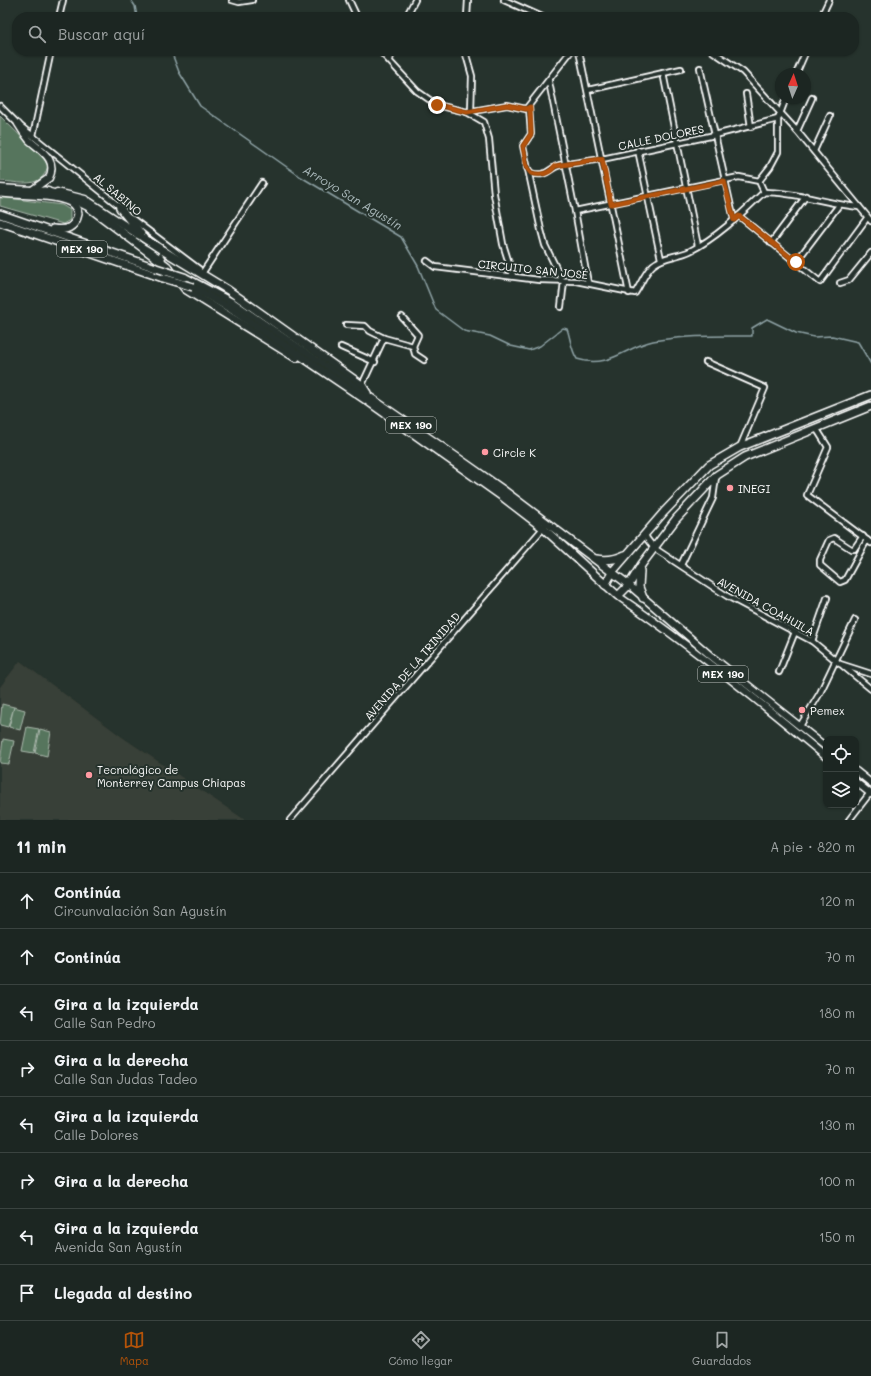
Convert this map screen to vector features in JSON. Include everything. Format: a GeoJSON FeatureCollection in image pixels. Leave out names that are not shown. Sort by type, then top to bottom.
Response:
{"type":"FeatureCollection","features":[{"type":"Feature","properties":{"kind":"highway"},"geometry":{"type":"LineString","coordinates":[[44,191],[71,198],[83,204],[167,266]]}},
{"type":"Feature","properties":{"kind":"highway"},"geometry":{"type":"LineString","coordinates":[[0,193],[59,199],[70,202],[77,209],[78,214],[75,223],[65,230],[32,225]]}},
{"type":"Feature","properties":{"kind":"highway","name":"MEX 190"},"geometry":{"type":"LineString","coordinates":[[85,199],[162,250],[228,290],[362,385],[370,396]]}},
{"type":"Feature","properties":{"kind":"highway"},"geometry":{"type":"LineString","coordinates":[[120,208],[185,289],[228,314],[285,352],[318,368]]}},
{"type":"Feature","properties":{"kind":"highway","name":"MEX 190"},"geometry":{"type":"LineString","coordinates":[[0,214],[184,277],[232,303],[370,396],[502,489],[545,526],[618,596]]}},
{"type":"Feature","properties":{"kind":"highway","name":"MEX 190"},"geometry":{"type":"LineString","coordinates":[[0,222],[193,287],[231,309],[318,368],[545,526],[613,571],[629,585]]}},
{"type":"Feature","properties":{"kind":"highway"},"geometry":{"type":"LineString","coordinates":[[605,585],[613,571],[628,553],[709,465],[740,446],[871,395]]}},
{"type":"Feature","properties":{"kind":"highway"},"geometry":{"type":"LineString","coordinates":[[618,596],[629,585],[642,564],[676,519],[717,475],[745,457],[871,406]]}},
{"type":"Feature","properties":{"kind":"highway"},"geometry":{"type":"LineString","coordinates":[[593,558],[605,560],[617,559],[628,553]]}},
{"type":"Feature","properties":{"kind":"highway"},"geometry":{"type":"LineString","coordinates":[[642,564],[639,581],[643,598]]}},
{"type":"Feature","properties":{"kind":"main road"},"geometry":{"type":"LineString","coordinates":[[18,124],[30,140],[49,158],[52,165],[49,178],[32,190]]}},
{"type":"Feature","properties":{"kind":"main road","name":"MEX 190"},"geometry":{"type":"LineString","coordinates":[[0,188],[69,194],[85,199]]}},
{"type":"Feature","properties":{"kind":"main road","name":"MEX 190"},"geometry":{"type":"LineString","coordinates":[[629,585],[711,656],[823,745]]}},
{"type":"Feature","properties":{"kind":"main road","name":"MEX 190"},"geometry":{"type":"LineString","coordinates":[[618,596],[644,613],[775,714],[823,754]]}},
{"type":"Feature","properties":{"kind":"main road"},"geometry":{"type":"LineString","coordinates":[[857,772],[871,784]]}},
{"type":"Feature","properties":{"kind":"main road"},"geometry":{"type":"LineString","coordinates":[[859,784],[871,794]]}},
{"type":"Feature","properties":{"kind":"street"},"geometry":{"type":"LineString","coordinates":[[60,12],[63,0]]}},
{"type":"Feature","properties":{"kind":"street"},"geometry":{"type":"LineString","coordinates":[[232,0],[239,2],[252,0]]}},
{"type":"Feature","properties":{"kind":"street"},"geometry":{"type":"LineString","coordinates":[[349,0],[355,12]]}},
{"type":"Feature","properties":{"kind":"street"},"geometry":{"type":"LineString","coordinates":[[409,12],[415,0]]}},
{"type":"Feature","properties":{"kind":"street"},"geometry":{"type":"LineString","coordinates":[[467,12],[468,0]]}},
{"type":"Feature","properties":{"kind":"street"},"geometry":{"type":"LineString","coordinates":[[504,0],[531,12]]}},
{"type":"Feature","properties":{"kind":"street"},"geometry":{"type":"LineString","coordinates":[[823,12],[829,0]]}},
{"type":"Feature","properties":{"kind":"street"},"geometry":{"type":"LineString","coordinates":[[33,136],[50,56]]}},
{"type":"Feature","properties":{"kind":"street"},"geometry":{"type":"LineString","coordinates":[[383,56],[390,60],[417,91],[437,105],[469,112],[484,122],[489,139],[494,194],[503,244],[513,276]]}},
{"type":"Feature","properties":{"kind":"street"},"geometry":{"type":"LineString","coordinates":[[390,60],[391,56]]}},
{"type":"Feature","properties":{"kind":"street"},"geometry":{"type":"LineString","coordinates":[[466,56],[472,76],[469,112]]}},
{"type":"Feature","properties":{"kind":"street"},"geometry":{"type":"LineString","coordinates":[[469,112],[507,105],[526,109],[530,107],[567,56]]}},
{"type":"Feature","properties":{"kind":"street"},"geometry":{"type":"LineString","coordinates":[[580,56],[611,204],[632,293]]}},
{"type":"Feature","properties":{"kind":"street"},"geometry":{"type":"LineString","coordinates":[[719,56],[743,72],[780,112],[814,151],[869,220],[820,282],[739,216]]}},
{"type":"Feature","properties":{"kind":"street"},"geometry":{"type":"LineString","coordinates":[[799,68],[804,56]]}},
{"type":"Feature","properties":{"kind":"street"},"geometry":{"type":"LineString","coordinates":[[700,68],[724,181],[734,220]]}},
{"type":"Feature","properties":{"kind":"street"},"geometry":{"type":"LineString","coordinates":[[588,90],[681,69]]}},
{"type":"Feature","properties":{"kind":"street"},"geometry":{"type":"LineString","coordinates":[[663,73],[698,246]]}},
{"type":"Feature","properties":{"kind":"street"},"geometry":{"type":"LineString","coordinates":[[548,82],[575,211],[588,283]]}},
{"type":"Feature","properties":{"kind":"street"},"geometry":{"type":"LineString","coordinates":[[746,94],[751,127]]}},
{"type":"Feature","properties":{"kind":"street"},"geometry":{"type":"LineString","coordinates":[[797,131],[812,98]]}},
{"type":"Feature","properties":{"kind":"street"},"geometry":{"type":"LineString","coordinates":[[759,181],[770,168],[778,152],[778,119],[783,104]]}},
{"type":"Feature","properties":{"kind":"street","name":"AL SABINO"},"geometry":{"type":"LineString","coordinates":[[0,106],[18,124],[120,208],[228,290]]}},
{"type":"Feature","properties":{"kind":"street"},"geometry":{"type":"LineString","coordinates":[[530,107],[531,134],[523,146],[546,245],[563,281],[561,307]]}},
{"type":"Feature","properties":{"kind":"street"},"geometry":{"type":"LineString","coordinates":[[814,151],[830,116]]}},
{"type":"Feature","properties":{"kind":"street","name":"CALLE DOLORES"},"geometry":{"type":"LineString","coordinates":[[527,168],[531,173],[542,174],[551,172],[555,166],[602,159],[638,150],[751,127],[778,119]]}},
{"type":"Feature","properties":{"kind":"street"},"geometry":{"type":"LineString","coordinates":[[638,150],[661,259]]}},
{"type":"Feature","properties":{"kind":"street"},"geometry":{"type":"LineString","coordinates":[[575,211],[745,177],[759,181],[764,192]]}},
{"type":"Feature","properties":{"kind":"street"},"geometry":{"type":"LineString","coordinates":[[203,272],[262,182]]}},
{"type":"Feature","properties":{"kind":"street"},"geometry":{"type":"LineString","coordinates":[[632,293],[648,270],[661,259],[680,255],[698,246],[739,216],[764,192],[780,192],[806,196],[839,205],[859,207]]}},
{"type":"Feature","properties":{"kind":"street"},"geometry":{"type":"LineString","coordinates":[[771,243],[806,196]]}},
{"type":"Feature","properties":{"kind":"street"},"geometry":{"type":"LineString","coordinates":[[796,262],[839,205]]}},
{"type":"Feature","properties":{"kind":"street"},"geometry":{"type":"LineString","coordinates":[[840,283],[849,280],[871,253]]}},
{"type":"Feature","properties":{"kind":"street","name":"CIRCUITO SAN JOSÉ"},"geometry":{"type":"LineString","coordinates":[[427,261],[434,267],[588,283],[632,293]]}},
{"type":"Feature","properties":{"kind":"street"},"geometry":{"type":"LineString","coordinates":[[402,317],[418,335],[412,346],[415,354],[424,360]]}},
{"type":"Feature","properties":{"kind":"street"},"geometry":{"type":"LineString","coordinates":[[346,325],[365,326],[370,331],[384,338],[412,346]]}},
{"type":"Feature","properties":{"kind":"street"},"geometry":{"type":"LineString","coordinates":[[362,385],[384,338]]}},
{"type":"Feature","properties":{"kind":"street"},"geometry":{"type":"LineString","coordinates":[[342,347],[374,362]]}},
{"type":"Feature","properties":{"kind":"street"},"geometry":{"type":"LineString","coordinates":[[706,362],[765,388],[740,446]]}},
{"type":"Feature","properties":{"kind":"street"},"geometry":{"type":"LineString","coordinates":[[816,428],[828,447],[807,495],[863,536],[869,541],[845,580],[840,582],[820,565],[820,560],[829,540],[834,538],[851,549],[854,549],[863,536]]}},
{"type":"Feature","properties":{"kind":"street"},"geometry":{"type":"LineString","coordinates":[[681,565],[713,498],[717,475]]}},
{"type":"Feature","properties":{"kind":"street","name":"AVENIDA DE LA TRINIDAD"},"geometry":{"type":"LineString","coordinates":[[290,820],[545,526]]}},
{"type":"Feature","properties":{"kind":"street"},"geometry":{"type":"LineString","coordinates":[[645,534],[646,539],[654,548]]}},
{"type":"Feature","properties":{"kind":"street","name":"AVENIDA COAHUILA"},"geometry":{"type":"LineString","coordinates":[[654,548],[727,596],[812,641],[840,664],[871,674]]}},
{"type":"Feature","properties":{"kind":"street"},"geometry":{"type":"LineString","coordinates":[[812,641],[827,598]]}},
{"type":"Feature","properties":{"kind":"street"},"geometry":{"type":"LineString","coordinates":[[800,726],[820,692],[855,620]]}},
{"type":"Feature","properties":{"kind":"street"},"geometry":{"type":"LineString","coordinates":[[779,672],[795,632]]}},
{"type":"Feature","properties":{"kind":"street"},"geometry":{"type":"LineString","coordinates":[[840,664],[871,689]]}},
{"type":"Feature","properties":{"kind":"street"},"geometry":{"type":"LineString","coordinates":[[849,820],[871,794]]}},
{"type":"Feature","properties":{"kind":"shaded area","name":"Tecnológico de Monterrey Campus Chiapas"},"geometry":{"type":"Polygon","coordinates":[[[20,661],[122,737],[245,820],[0,820],[0,687],[20,661]]]}},
{"type":"Feature","properties":{"kind":"green space"},"geometry":{"type":"Polygon","coordinates":[[[0,116],[44,159],[48,166],[45,174],[35,182],[22,183],[0,181],[0,116]]]}},
{"type":"Feature","properties":{"kind":"green space"},"geometry":{"type":"Polygon","coordinates":[[[0,197],[62,205],[70,210],[70,220],[63,224],[0,206],[0,197]]]}},
{"type":"Feature","properties":{"kind":"green space"},"geometry":{"type":"Polygon","coordinates":[[[2,704],[14,707],[8,727],[0,725],[2,704]]]}},
{"type":"Feature","properties":{"kind":"green space"},"geometry":{"type":"Polygon","coordinates":[[[14,707],[25,710],[20,730],[9,727],[14,707]]]}},
{"type":"Feature","properties":{"kind":"green space"},"geometry":{"type":"Polygon","coordinates":[[[27,727],[39,729],[34,753],[22,751],[27,727]]]}},
{"type":"Feature","properties":{"kind":"green space"},"geometry":{"type":"Polygon","coordinates":[[[40,729],[51,732],[47,756],[35,753],[40,729]]]}},
{"type":"Feature","properties":{"kind":"green space"},"geometry":{"type":"Polygon","coordinates":[[[3,739],[14,741],[9,764],[0,763],[3,739]]]}},
{"type":"Feature","properties":{"kind":"waterway","name":"Arroyo San Agustín"},"geometry":{"type":"LineString","coordinates":[[131,0],[135,6],[136,12]]}},
{"type":"Feature","properties":{"kind":"waterway","name":"Arroyo San Agustín"},"geometry":{"type":"LineString","coordinates":[[173,56],[179,72],[200,106],[301,177],[401,237],[418,266],[436,310],[464,331],[490,336],[511,346],[529,350],[540,346],[563,328],[567,329],[572,348],[577,359],[599,361],[617,356],[643,344],[665,339],[715,336],[752,336],[752,328],[767,319],[796,333],[814,337],[832,336],[858,342],[871,364]]}},
{"type":"Feature","properties":{"kind":"place","name":"Circle K"},"geometry":{"type":"Point","coordinates":[485,452]}},
{"type":"Feature","properties":{"kind":"place","name":"INEGI"},"geometry":{"type":"Point","coordinates":[730,488]}},
{"type":"Feature","properties":{"kind":"place","name":"Pemex"},"geometry":{"type":"Point","coordinates":[802,710]}},
{"type":"Feature","properties":{"kind":"place","name":"Tecnológico de Monterrey Campus Chiapas"},"geometry":{"type":"Point","coordinates":[89,775]}},
{"type":"Feature","properties":{"kind":"route"},"geometry":{"type":"LineString","coordinates":[[437,105],[467,112],[507,105],[519,109],[526,109],[530,107],[531,134],[523,146],[527,168],[531,173],[542,174],[551,172],[555,166],[602,159],[611,204],[724,181],[734,220],[739,216],[796,262]]}}]}
